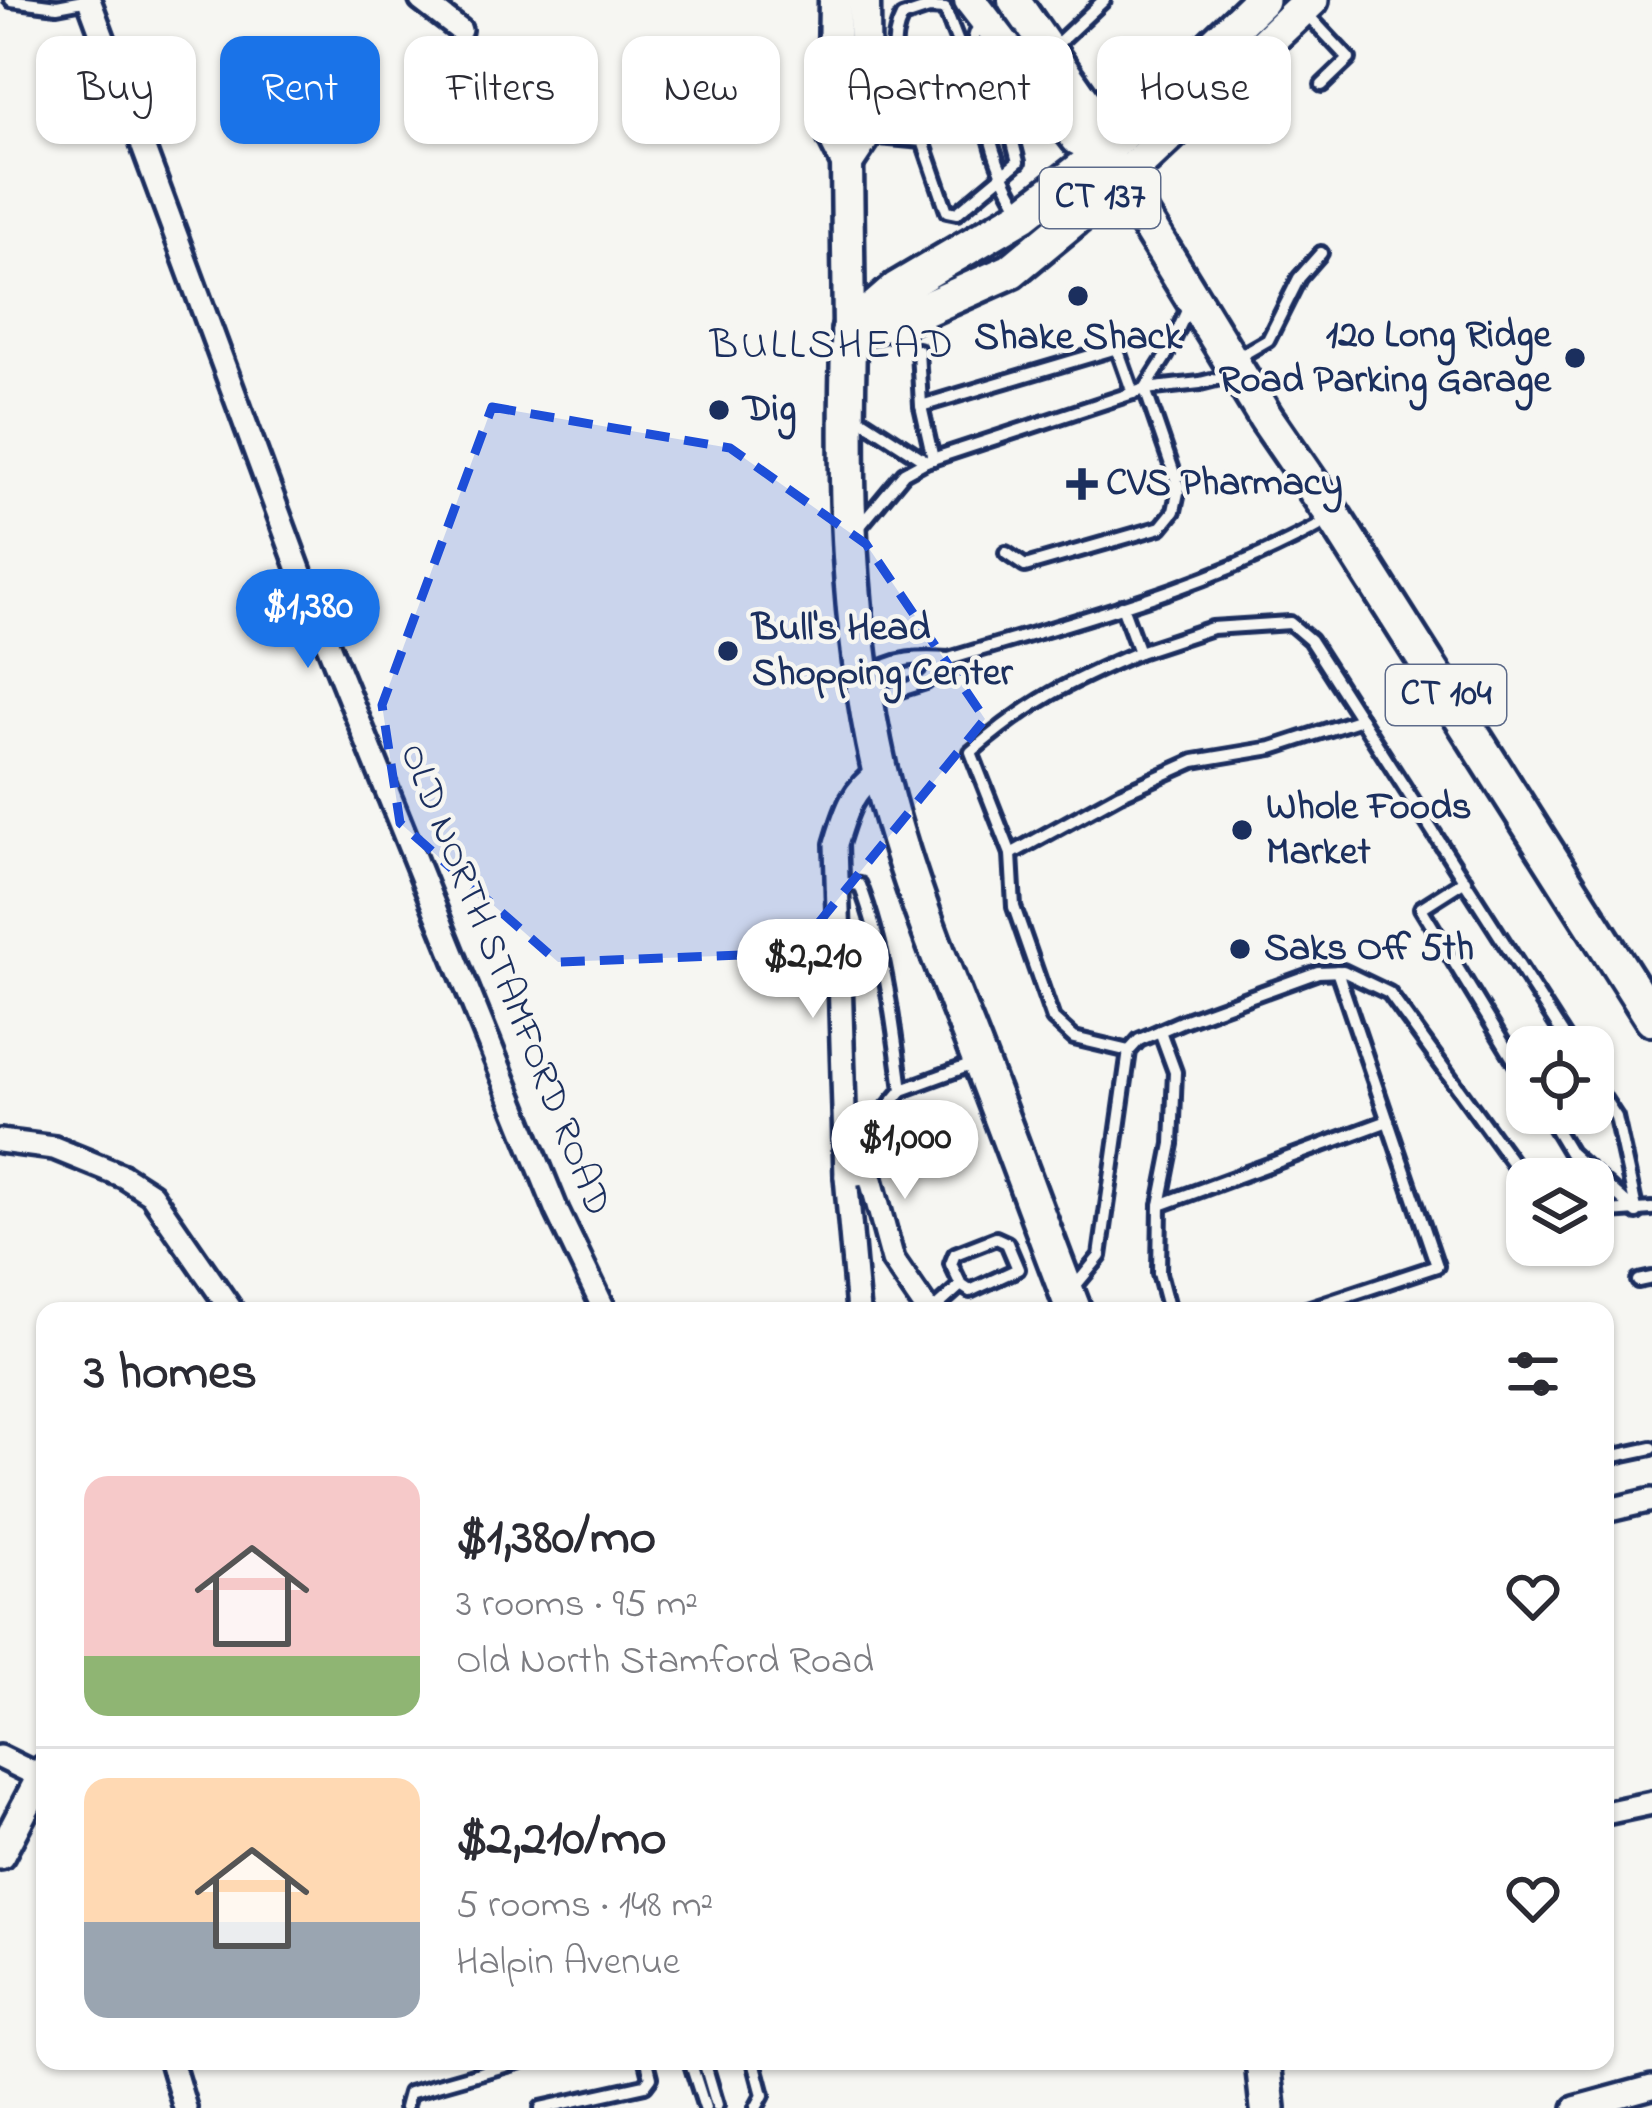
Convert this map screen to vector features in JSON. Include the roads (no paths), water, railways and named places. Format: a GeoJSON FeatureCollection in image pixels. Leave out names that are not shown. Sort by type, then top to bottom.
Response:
{"type":"FeatureCollection","features":[{"type":"Feature","properties":{"kind":"main road"},"geometry":{"type":"LineString","coordinates":[[835,0],[833,135],[847,163],[850,538],[862,682],[904,861],[1071,1302]]}},
{"type":"Feature","properties":{"kind":"main road"},"geometry":{"type":"LineString","coordinates":[[864,0],[864,36]]}},
{"type":"Feature","properties":{"kind":"main road"},"geometry":{"type":"LineString","coordinates":[[1013,0],[1041,36]]}},
{"type":"Feature","properties":{"kind":"main road","name":"CT 137"},"geometry":{"type":"LineString","coordinates":[[849,331],[903,319],[1011,271],[1262,0]]}},
{"type":"Feature","properties":{"kind":"main road","name":"CT 137"},"geometry":{"type":"LineString","coordinates":[[849,331],[897,289],[1111,167],[1307,5]]}},
{"type":"Feature","properties":{"kind":"main road"},"geometry":{"type":"LineString","coordinates":[[967,9],[1076,140],[1111,167]]}},
{"type":"Feature","properties":{"kind":"main road"},"geometry":{"type":"LineString","coordinates":[[1073,82],[1097,119],[1111,167]]}},
{"type":"Feature","properties":{"kind":"main road"},"geometry":{"type":"LineString","coordinates":[[847,163],[860,144]]}},
{"type":"Feature","properties":{"kind":"main road","name":"CT 104"},"geometry":{"type":"LineString","coordinates":[[1111,167],[1652,1018]]}},
{"type":"Feature","properties":{"kind":"main road"},"geometry":{"type":"LineString","coordinates":[[1263,2070],[1268,2108]]}},
{"type":"Feature","properties":{"kind":"street","name":"OLD NORTH STAMFORD ROAD"},"geometry":{"type":"LineString","coordinates":[[89,0],[314,610],[557,1211],[601,1302]]}},
{"type":"Feature","properties":{"kind":"street"},"geometry":{"type":"LineString","coordinates":[[421,0],[460,30]]}},
{"type":"Feature","properties":{"kind":"street"},"geometry":{"type":"LineString","coordinates":[[857,1302],[846,1177],[836,844],[848,802],[880,770]]}},
{"type":"Feature","properties":{"kind":"street"},"geometry":{"type":"LineString","coordinates":[[0,1141],[70,1154],[123,1176],[151,1194],[226,1302]]}},
{"type":"Feature","properties":{"kind":"street"},"geometry":{"type":"LineString","coordinates":[[846,1177],[869,1172],[893,1260],[923,1302]]}},
{"type":"Feature","properties":{"kind":"street"},"geometry":{"type":"LineString","coordinates":[[1614,1509],[1652,1500]]}},
{"type":"Feature","properties":{"kind":"street"},"geometry":{"type":"LineString","coordinates":[[0,1757],[36,1772]]}},
{"type":"Feature","properties":{"kind":"street"},"geometry":{"type":"LineString","coordinates":[[0,1855],[36,1790]]}},
{"type":"Feature","properties":{"kind":"street"},"geometry":{"type":"LineString","coordinates":[[1614,1811],[1652,1803]]}},
{"type":"Feature","properties":{"kind":"street"},"geometry":{"type":"LineString","coordinates":[[174,2070],[185,2108]]}},
{"type":"Feature","properties":{"kind":"street"},"geometry":{"type":"LineString","coordinates":[[1575,2108],[1652,2087]]}},
{"type":"Feature","properties":{"kind":"lane"},"geometry":{"type":"LineString","coordinates":[[11,0],[58,7],[89,0]]}},
{"type":"Feature","properties":{"kind":"lane"},"geometry":{"type":"LineString","coordinates":[[957,0],[967,9]]}},
{"type":"Feature","properties":{"kind":"lane"},"geometry":{"type":"LineString","coordinates":[[1065,36],[1104,0]]}},
{"type":"Feature","properties":{"kind":"lane"},"geometry":{"type":"LineString","coordinates":[[1307,5],[1349,59],[1322,86]]}},
{"type":"Feature","properties":{"kind":"lane"},"geometry":{"type":"LineString","coordinates":[[898,36],[898,23],[909,13],[928,8],[967,9]]}},
{"type":"Feature","properties":{"kind":"lane"},"geometry":{"type":"LineString","coordinates":[[924,144],[947,211],[957,213],[1018,162],[1013,144]]}},
{"type":"Feature","properties":{"kind":"lane"},"geometry":{"type":"LineString","coordinates":[[993,144],[1002,178],[1024,214]]}},
{"type":"Feature","properties":{"kind":"lane"},"geometry":{"type":"LineString","coordinates":[[850,538],[904,473],[929,460],[1139,391],[1200,383],[1236,367],[1268,340],[1299,278],[1321,253]]}},
{"type":"Feature","properties":{"kind":"lane"},"geometry":{"type":"LineString","coordinates":[[1139,391],[1166,356],[1193,298]]}},
{"type":"Feature","properties":{"kind":"lane"},"geometry":{"type":"LineString","coordinates":[[921,406],[1117,348],[1179,488],[1174,511],[1143,532],[1024,566],[1006,553]]}},
{"type":"Feature","properties":{"kind":"lane"},"geometry":{"type":"LineString","coordinates":[[918,350],[929,460]]}},
{"type":"Feature","properties":{"kind":"lane"},"geometry":{"type":"LineString","coordinates":[[847,410],[929,460]]}},
{"type":"Feature","properties":{"kind":"lane"},"geometry":{"type":"LineString","coordinates":[[1162,503],[1179,488]]}},
{"type":"Feature","properties":{"kind":"lane"},"geometry":{"type":"LineString","coordinates":[[949,659],[926,682],[889,694],[862,682],[886,664],[924,657],[949,659],[1121,607],[1278,549],[1334,517]]}},
{"type":"Feature","properties":{"kind":"lane"},"geometry":{"type":"LineString","coordinates":[[1121,607],[1139,652]]}},
{"type":"Feature","properties":{"kind":"lane"},"geometry":{"type":"LineString","coordinates":[[1129,1051],[1074,1038],[1053,1019],[1015,907],[1011,854],[971,752],[1058,687],[1139,652],[1212,628],[1290,623],[1310,640],[1558,1026]]}},
{"type":"Feature","properties":{"kind":"lane"},"geometry":{"type":"LineString","coordinates":[[1011,854],[1120,794],[1194,761],[1272,748],[1361,719]]}},
{"type":"Feature","properties":{"kind":"lane"},"geometry":{"type":"LineString","coordinates":[[1465,880],[1421,908],[1506,1048]]}},
{"type":"Feature","properties":{"kind":"lane"},"geometry":{"type":"LineString","coordinates":[[838,882],[860,885],[868,904],[891,1008],[902,1090]]}},
{"type":"Feature","properties":{"kind":"lane"},"geometry":{"type":"LineString","coordinates":[[1072,1302],[1100,1256],[1129,1051],[1139,1040],[1160,1031],[1318,973],[1337,971],[1389,992],[1508,1158]]}},
{"type":"Feature","properties":{"kind":"lane"},"geometry":{"type":"LineString","coordinates":[[1328,1302],[1437,1266],[1337,971]]}},
{"type":"Feature","properties":{"kind":"lane"},"geometry":{"type":"LineString","coordinates":[[1160,1031],[1175,1072],[1172,1144],[1160,1205],[1159,1273],[1167,1302]]}},
{"type":"Feature","properties":{"kind":"lane"},"geometry":{"type":"LineString","coordinates":[[869,1172],[877,1120],[902,1090],[979,1061]]}},
{"type":"Feature","properties":{"kind":"lane"},"geometry":{"type":"LineString","coordinates":[[1614,1115],[1637,1213]]}},
{"type":"Feature","properties":{"kind":"lane"},"geometry":{"type":"LineString","coordinates":[[1160,1205],[1388,1121]]}},
{"type":"Feature","properties":{"kind":"lane"},"geometry":{"type":"LineString","coordinates":[[1559,1134],[1570,1153],[1637,1213]]}},
{"type":"Feature","properties":{"kind":"lane"},"geometry":{"type":"LineString","coordinates":[[1614,1213],[1652,1209]]}},
{"type":"Feature","properties":{"kind":"lane"},"geometry":{"type":"LineString","coordinates":[[996,1238],[1012,1253],[1018,1268],[970,1291],[961,1285],[951,1264],[955,1254],[996,1238]]}},
{"type":"Feature","properties":{"kind":"lane"},"geometry":{"type":"LineString","coordinates":[[1012,1253],[1045,1239]]}},
{"type":"Feature","properties":{"kind":"lane"},"geometry":{"type":"LineString","coordinates":[[941,1302],[961,1285]]}},
{"type":"Feature","properties":{"kind":"lane"},"geometry":{"type":"LineString","coordinates":[[1614,1456],[1652,1448]]}},
{"type":"Feature","properties":{"kind":"lane"},"geometry":{"type":"LineString","coordinates":[[406,2108],[410,2093],[490,2070]]}},
{"type":"Feature","properties":{"kind":"lane"},"geometry":{"type":"LineString","coordinates":[[541,2108],[645,2085],[649,2070]]}},
{"type":"Feature","properties":{"kind":"lane"},"geometry":{"type":"LineString","coordinates":[[694,2070],[711,2107]]}},
{"type":"Feature","properties":{"kind":"lane"},"geometry":{"type":"LineString","coordinates":[[705,2070],[711,2107]]}},
{"type":"Feature","properties":{"kind":"lane"},"geometry":{"type":"LineString","coordinates":[[756,2070],[763,2095],[756,2108]]}},
{"type":"Feature","properties":{"kind":"place","name":"Shake Shack"},"geometry":{"type":"Point","coordinates":[1078,296]}},
{"type":"Feature","properties":{"kind":"place","name":"120 Long Ridge Road Parking Garage"},"geometry":{"type":"Point","coordinates":[1575,358]}},
{"type":"Feature","properties":{"kind":"place","name":"Dig"},"geometry":{"type":"Point","coordinates":[719,410]}},
{"type":"Feature","properties":{"kind":"place","name":"CVS Pharmacy"},"geometry":{"type":"Point","coordinates":[1082,484]}},
{"type":"Feature","properties":{"kind":"place","name":"Bull's Head Shopping Center"},"geometry":{"type":"Point","coordinates":[728,651]}},
{"type":"Feature","properties":{"kind":"place","name":"Whole Foods Market"},"geometry":{"type":"Point","coordinates":[1242,830]}},
{"type":"Feature","properties":{"kind":"place","name":"Saks Off 5th"},"geometry":{"type":"Point","coordinates":[1240,949]}},
{"type":"Feature","properties":{"kind":"district","name":"BULLSHEAD"},"geometry":{"type":"Point","coordinates":[833,346]}}]}
